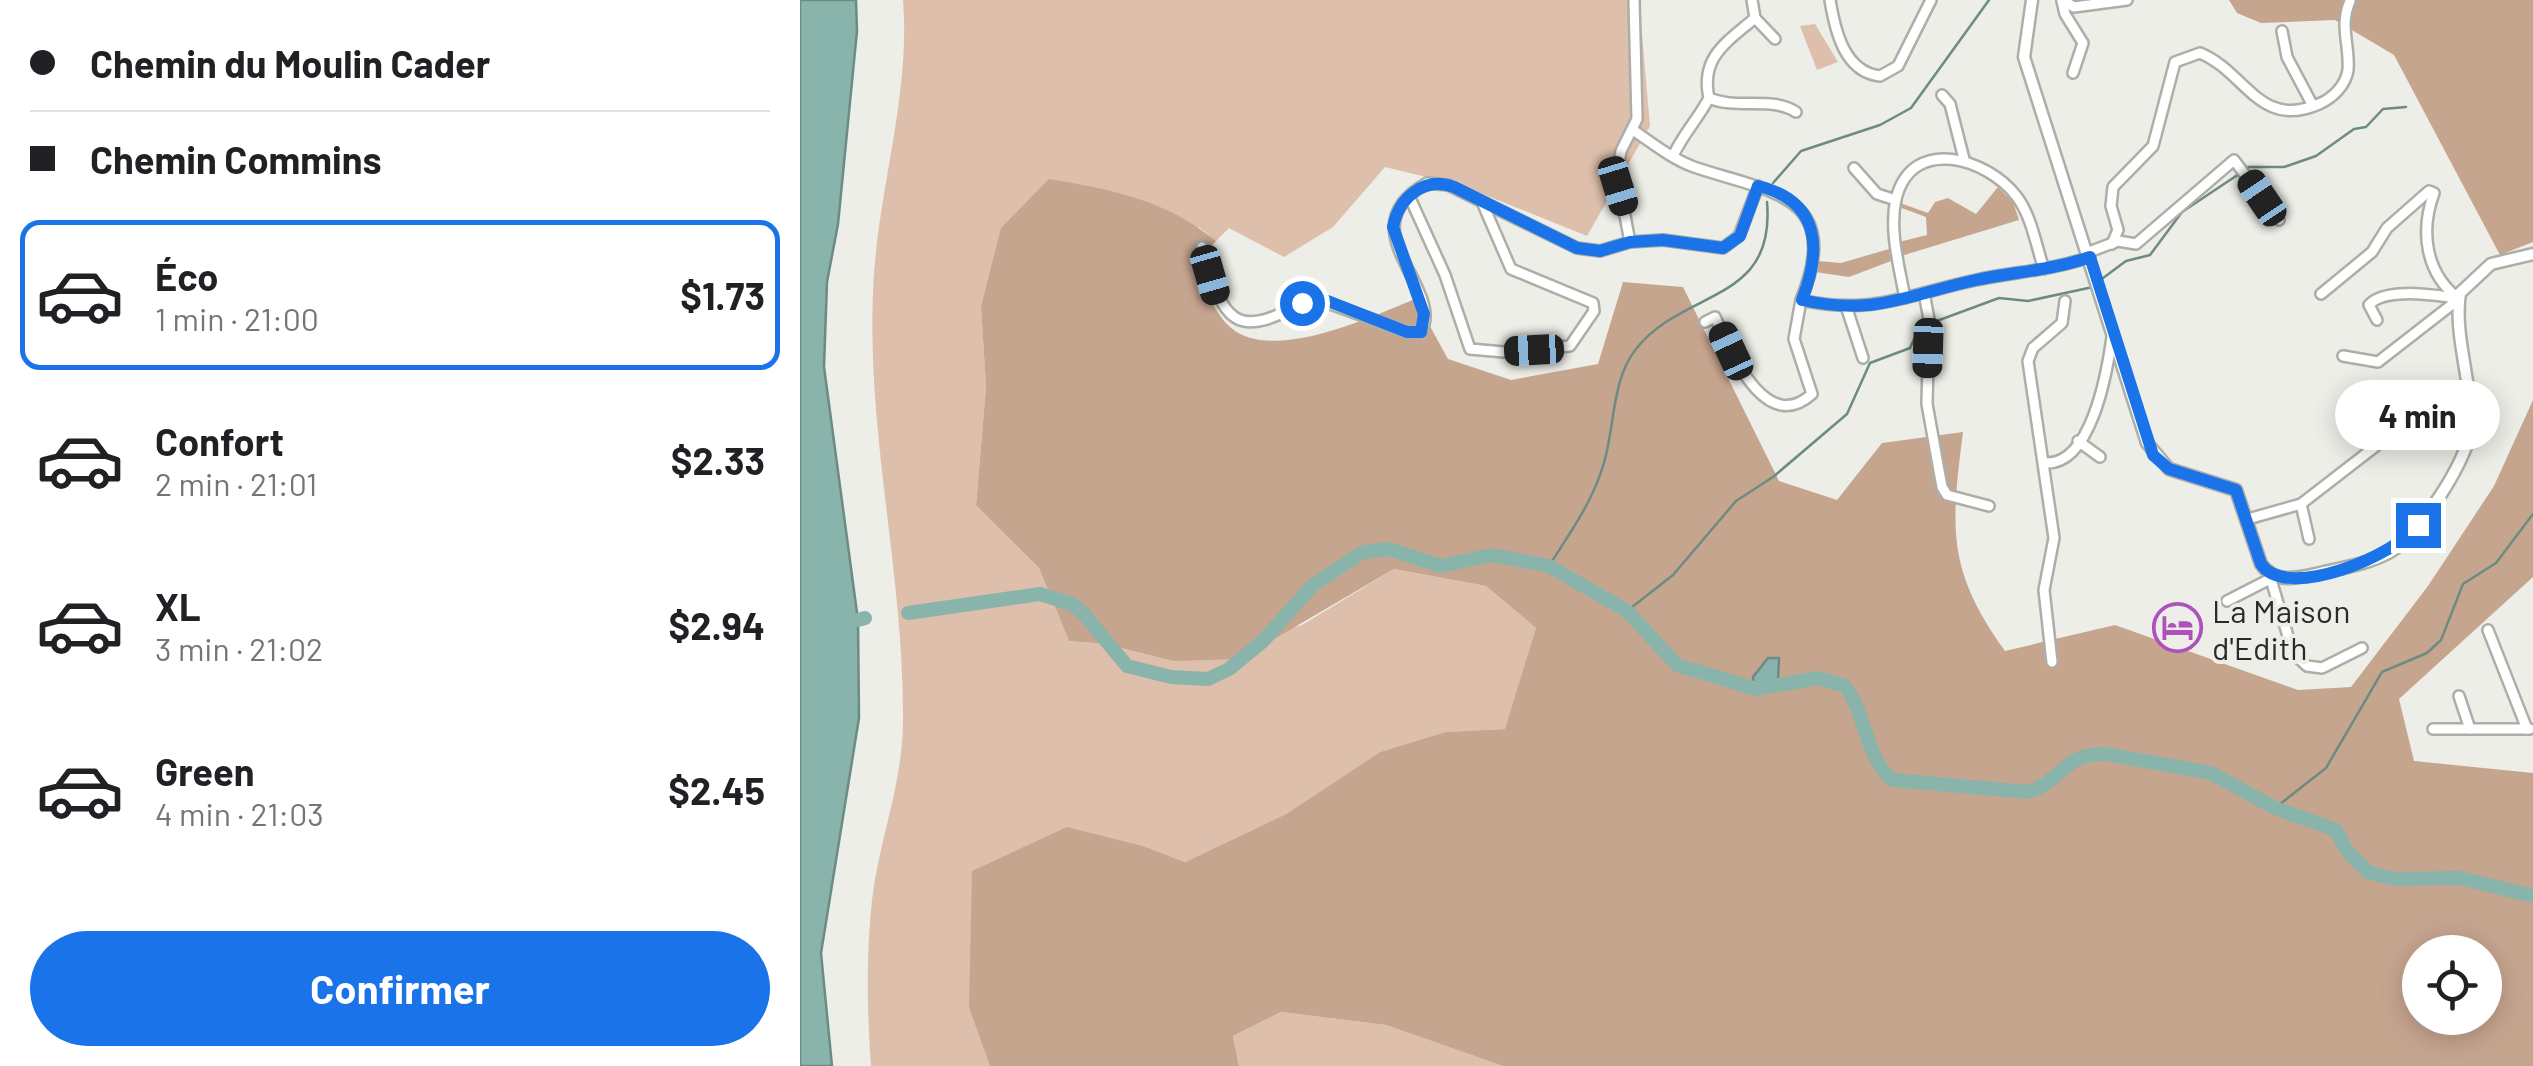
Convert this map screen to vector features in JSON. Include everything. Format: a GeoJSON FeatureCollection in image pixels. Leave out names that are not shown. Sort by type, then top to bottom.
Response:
{"type":"FeatureCollection","features":[{"type":"Feature","properties":{"kind":"street"},"geometry":{"type":"LineString","coordinates":[[1630,242],[1617,174],[1638,106],[1634,0]]}},
{"type":"Feature","properties":{"kind":"street"},"geometry":{"type":"LineString","coordinates":[[1752,0],[1756,18],[1774,40]]}},
{"type":"Feature","properties":{"kind":"street"},"geometry":{"type":"LineString","coordinates":[[1830,0],[1836,30],[1850,59],[1863,72],[1880,76],[1898,66],[1931,0]]}},
{"type":"Feature","properties":{"kind":"street"},"geometry":{"type":"LineString","coordinates":[[2032,0],[2024,57],[2153,455],[2169,469],[2236,490],[2292,653],[2303,664],[2322,668],[2362,648]]}},
{"type":"Feature","properties":{"kind":"street"},"geometry":{"type":"LineString","coordinates":[[2062,0],[2074,7],[2127,0]]}},
{"type":"Feature","properties":{"kind":"street"},"geometry":{"type":"LineString","coordinates":[[2062,0],[2083,43],[2073,73]]}},
{"type":"Feature","properties":{"kind":"street"},"geometry":{"type":"LineString","coordinates":[[2112,244],[2118,230],[2110,206],[2113,187],[2153,146],[2171,68],[2180,58],[2192,53],[2209,57],[2254,97],[2281,110],[2293,112],[2313,106],[2342,86],[2348,69],[2342,31],[2350,1]]}},
{"type":"Feature","properties":{"kind":"street"},"geometry":{"type":"LineString","coordinates":[[1673,156],[1686,127],[1699,116],[1709,98],[1704,80],[1714,50],[1756,18]]}},
{"type":"Feature","properties":{"kind":"street"},"geometry":{"type":"LineString","coordinates":[[2282,31],[2287,57],[2313,106]]}},
{"type":"Feature","properties":{"kind":"street"},"geometry":{"type":"LineString","coordinates":[[1942,94],[1950,104],[1964,159]]}},
{"type":"Feature","properties":{"kind":"street"},"geometry":{"type":"LineString","coordinates":[[1709,98],[1738,106],[1782,104],[1796,112]]}},
{"type":"Feature","properties":{"kind":"street"},"geometry":{"type":"LineString","coordinates":[[1633,130],[1673,156],[1788,196],[1811,230],[1814,261],[1794,339],[1812,394],[1791,403],[1764,398],[1750,386],[1715,316],[1705,322]]}},
{"type":"Feature","properties":{"kind":"street"},"geometry":{"type":"LineString","coordinates":[[1904,298],[1894,231],[1896,200],[1918,167],[1945,157],[1964,159],[1990,172],[2019,199],[2044,269]]}},
{"type":"Feature","properties":{"kind":"street"},"geometry":{"type":"LineString","coordinates":[[1802,300],[1847,309],[2044,269],[2112,244],[2136,244],[2234,160],[2279,220]]}},
{"type":"Feature","properties":{"kind":"street"},"geometry":{"type":"LineString","coordinates":[[1854,168],[1877,194],[1896,200]]}},
{"type":"Feature","properties":{"kind":"street"},"geometry":{"type":"LineString","coordinates":[[1202,247],[1218,303],[1237,317],[1265,320],[1311,297],[1407,332],[1421,332],[1424,314],[1393,231],[1395,217],[1410,198],[1431,182],[1577,248],[1600,251],[1630,242],[1677,241],[1717,249],[1730,246],[1745,225],[1758,186]]}},
{"type":"Feature","properties":{"kind":"street"},"geometry":{"type":"LineString","coordinates":[[2227,601],[2268,577],[2303,577],[2377,558],[2402,545],[2459,460],[2470,431],[2458,299],[2448,291],[2429,259],[2425,222],[2434,193],[2429,190],[2387,228],[2372,252],[2321,294]]}},
{"type":"Feature","properties":{"kind":"street"},"geometry":{"type":"LineString","coordinates":[[1410,198],[1445,275],[1470,349],[1504,352],[1570,346],[1594,311],[1592,302],[1511,269],[1482,202]]}},
{"type":"Feature","properties":{"kind":"street"},"geometry":{"type":"LineString","coordinates":[[2343,356],[2378,362],[2458,299],[2468,281],[2491,264],[2532,256]]}},
{"type":"Feature","properties":{"kind":"street"},"geometry":{"type":"LineString","coordinates":[[1924,293],[1929,319],[1927,404],[1942,487],[1947,495],[1989,506]]}},
{"type":"Feature","properties":{"kind":"street"},"geometry":{"type":"LineString","coordinates":[[2378,320],[2369,305],[2380,297],[2430,294],[2458,299]]}},
{"type":"Feature","properties":{"kind":"street"},"geometry":{"type":"LineString","coordinates":[[2052,662],[2044,590],[2054,538],[2028,355],[2062,323],[2065,301]]}},
{"type":"Feature","properties":{"kind":"street"},"geometry":{"type":"LineString","coordinates":[[1847,309],[1862,358]]}},
{"type":"Feature","properties":{"kind":"street"},"geometry":{"type":"LineString","coordinates":[[2044,463],[2063,462],[2096,412],[2114,330]]}},
{"type":"Feature","properties":{"kind":"street"},"geometry":{"type":"LineString","coordinates":[[2248,519],[2301,504],[2398,429],[2413,428]]}},
{"type":"Feature","properties":{"kind":"street"},"geometry":{"type":"LineString","coordinates":[[2078,441],[2100,457]]}},
{"type":"Feature","properties":{"kind":"street"},"geometry":{"type":"LineString","coordinates":[[2301,504],[2309,539]]}},
{"type":"Feature","properties":{"kind":"street"},"geometry":{"type":"LineString","coordinates":[[2433,730],[2530,729],[2488,630]]}},
{"type":"Feature","properties":{"kind":"street"},"geometry":{"type":"LineString","coordinates":[[2458,696],[2470,729]]}},
{"type":"Feature","properties":{"kind":"shaded area"},"geometry":{"type":"Polygon","coordinates":[[[903,0],[1639,0],[1650,126],[1587,236],[1463,186],[1385,167],[1333,227],[1284,257],[1229,228],[1216,241],[1199,227],[981,307],[986,387],[976,504],[1039,568],[1069,641],[1105,644],[1173,661],[1302,625],[1394,569],[1486,586],[1536,628],[1506,729],[1445,732],[1380,752],[1286,814],[1185,862],[1146,847],[969,1008],[990,1066],[871,1066],[870,921],[875,878],[899,767],[903,721],[898,613],[875,400],[873,293],[902,73],[903,0]]]}},
{"type":"Feature","properties":{"kind":"shaded area"},"geometry":{"type":"Polygon","coordinates":[[[2229,0],[2533,0],[2533,242],[2500,255],[2394,55],[2335,20],[2261,23],[2237,13],[2229,0]]]}},
{"type":"Feature","properties":{"kind":"shaded area"},"geometry":{"type":"Polygon","coordinates":[[[1815,24],[1838,62],[1817,70],[1800,26],[1815,24]]]}},
{"type":"Feature","properties":{"kind":"shaded area"},"geometry":{"type":"Polygon","coordinates":[[[1049,179],[1137,198],[1197,227],[1216,241],[1193,267],[1215,307],[1230,327],[1248,337],[1270,341],[1321,334],[1415,299],[1448,359],[1511,380],[1598,364],[1623,282],[1683,287],[1779,481],[1837,500],[1882,443],[1963,432],[1956,495],[1957,546],[1972,596],[2005,651],[2115,625],[2298,690],[2351,687],[2428,586],[2494,486],[2533,400],[2533,577],[2399,699],[2414,761],[2533,773],[2533,1066],[1503,1066],[1386,1025],[1281,1012],[1233,1036],[1239,1066],[990,1066],[969,1008],[972,871],[1067,827],[1146,847],[1185,862],[1286,814],[1380,752],[1445,732],[1505,729],[1536,628],[1486,586],[1394,569],[1240,659],[1173,661],[1105,644],[1069,641],[1039,568],[976,505],[986,387],[981,307],[1001,228],[1049,179]]]}},
{"type":"Feature","properties":{"kind":"shaded area"},"geometry":{"type":"Polygon","coordinates":[[[1998,187],[2013,202],[2019,220],[1901,256],[1899,242],[1927,235],[1926,217],[1899,207],[1900,203],[1928,213],[1935,202],[1948,198],[1976,214],[1998,187]]]}},
{"type":"Feature","properties":{"kind":"shaded area"},"geometry":{"type":"Polygon","coordinates":[[[1889,249],[1891,261],[1849,277],[1815,272],[1818,261],[1841,263],[1889,249]]]}},
{"type":"Feature","properties":{"kind":"shaded area"},"geometry":{"type":"Polygon","coordinates":[[[1281,1012],[1386,1025],[1503,1066],[1239,1066],[1233,1036],[1281,1012]]]}},
{"type":"Feature","properties":{"kind":"water"},"geometry":{"type":"Polygon","coordinates":[[[800,0],[856,0],[857,31],[838,224],[827,282],[824,367],[858,620],[859,718],[821,953],[832,1066],[800,1066],[800,0]]]}},
{"type":"Feature","properties":{"kind":"water"},"geometry":{"type":"Polygon","coordinates":[[[1768,658],[1779,658],[1778,680],[1765,691],[1754,692],[1753,677],[1768,658]]]}},
{"type":"Feature","properties":{"kind":"waterway"},"geometry":{"type":"LineString","coordinates":[[1773,183],[1801,151],[1880,125],[1911,108],[1989,0]]}},
{"type":"Feature","properties":{"kind":"waterway"},"geometry":{"type":"LineString","coordinates":[[2248,167],[2284,167],[2316,156],[2354,129],[2366,127],[2383,109],[2406,107]]}},
{"type":"Feature","properties":{"kind":"waterway"},"geometry":{"type":"LineString","coordinates":[[2099,281],[2126,261],[2150,255],[2182,212],[2239,174]]}},
{"type":"Feature","properties":{"kind":"waterway"},"geometry":{"type":"LineString","coordinates":[[1549,566],[1593,493],[1607,452],[1618,390],[1628,361],[1656,329],[1742,277],[1757,259],[1766,235],[1767,202]]}},
{"type":"Feature","properties":{"kind":"waterway"},"geometry":{"type":"LineString","coordinates":[[1934,322],[1999,298],[2028,301],[2093,287]]}},
{"type":"Feature","properties":{"kind":"waterway"},"geometry":{"type":"LineString","coordinates":[[1627,611],[1673,575],[1736,501],[1773,477],[1847,414],[1870,363],[1910,348],[1917,333],[1927,325]]}},
{"type":"Feature","properties":{"kind":"waterway"},"geometry":{"type":"LineString","coordinates":[[2275,808],[2326,768],[2382,672],[2427,653],[2441,640],[2463,584],[2496,563],[2533,514]]}},
{"type":"Feature","properties":{"kind":"waterway"},"geometry":{"type":"LineString","coordinates":[[908,613],[1040,594],[1072,604],[1083,613],[1127,666],[1171,677],[1208,679],[1229,669],[1263,641],[1312,586],[1363,552],[1389,549],[1440,566],[1492,555],[1549,566],[1627,611],[1677,665],[1756,689],[1818,678],[1845,686],[1877,761],[1893,780],[2028,792],[2081,758],[2106,754],[2211,773],[2275,808],[2336,830],[2347,851],[2368,872],[2394,879],[2460,878],[2533,896]]}},
{"type":"Feature","properties":{"kind":"waterway"},"geometry":{"type":"LineString","coordinates":[[858,620],[865,618]]}},
{"type":"Feature","properties":{"kind":"place","name":"La Maison d'Edith"},"geometry":{"type":"Point","coordinates":[2177,628]}},
{"type":"Feature","properties":{"kind":"route"},"geometry":{"type":"LineString","coordinates":[[1302,303],[1311,297],[1320,298],[1407,332],[1421,332],[1424,314],[1393,227],[1398,212],[1421,186],[1431,182],[1454,187],[1560,241],[1590,251],[1663,240],[1703,248],[1730,246],[1740,236],[1758,186],[1788,196],[1811,230],[1814,261],[1802,300],[1835,308],[1876,306],[2090,257],[2153,455],[2185,476],[2236,490],[2245,507],[2261,564],[2268,573],[2279,578],[2303,577],[2377,558],[2402,545],[2418,525]]}}]}
